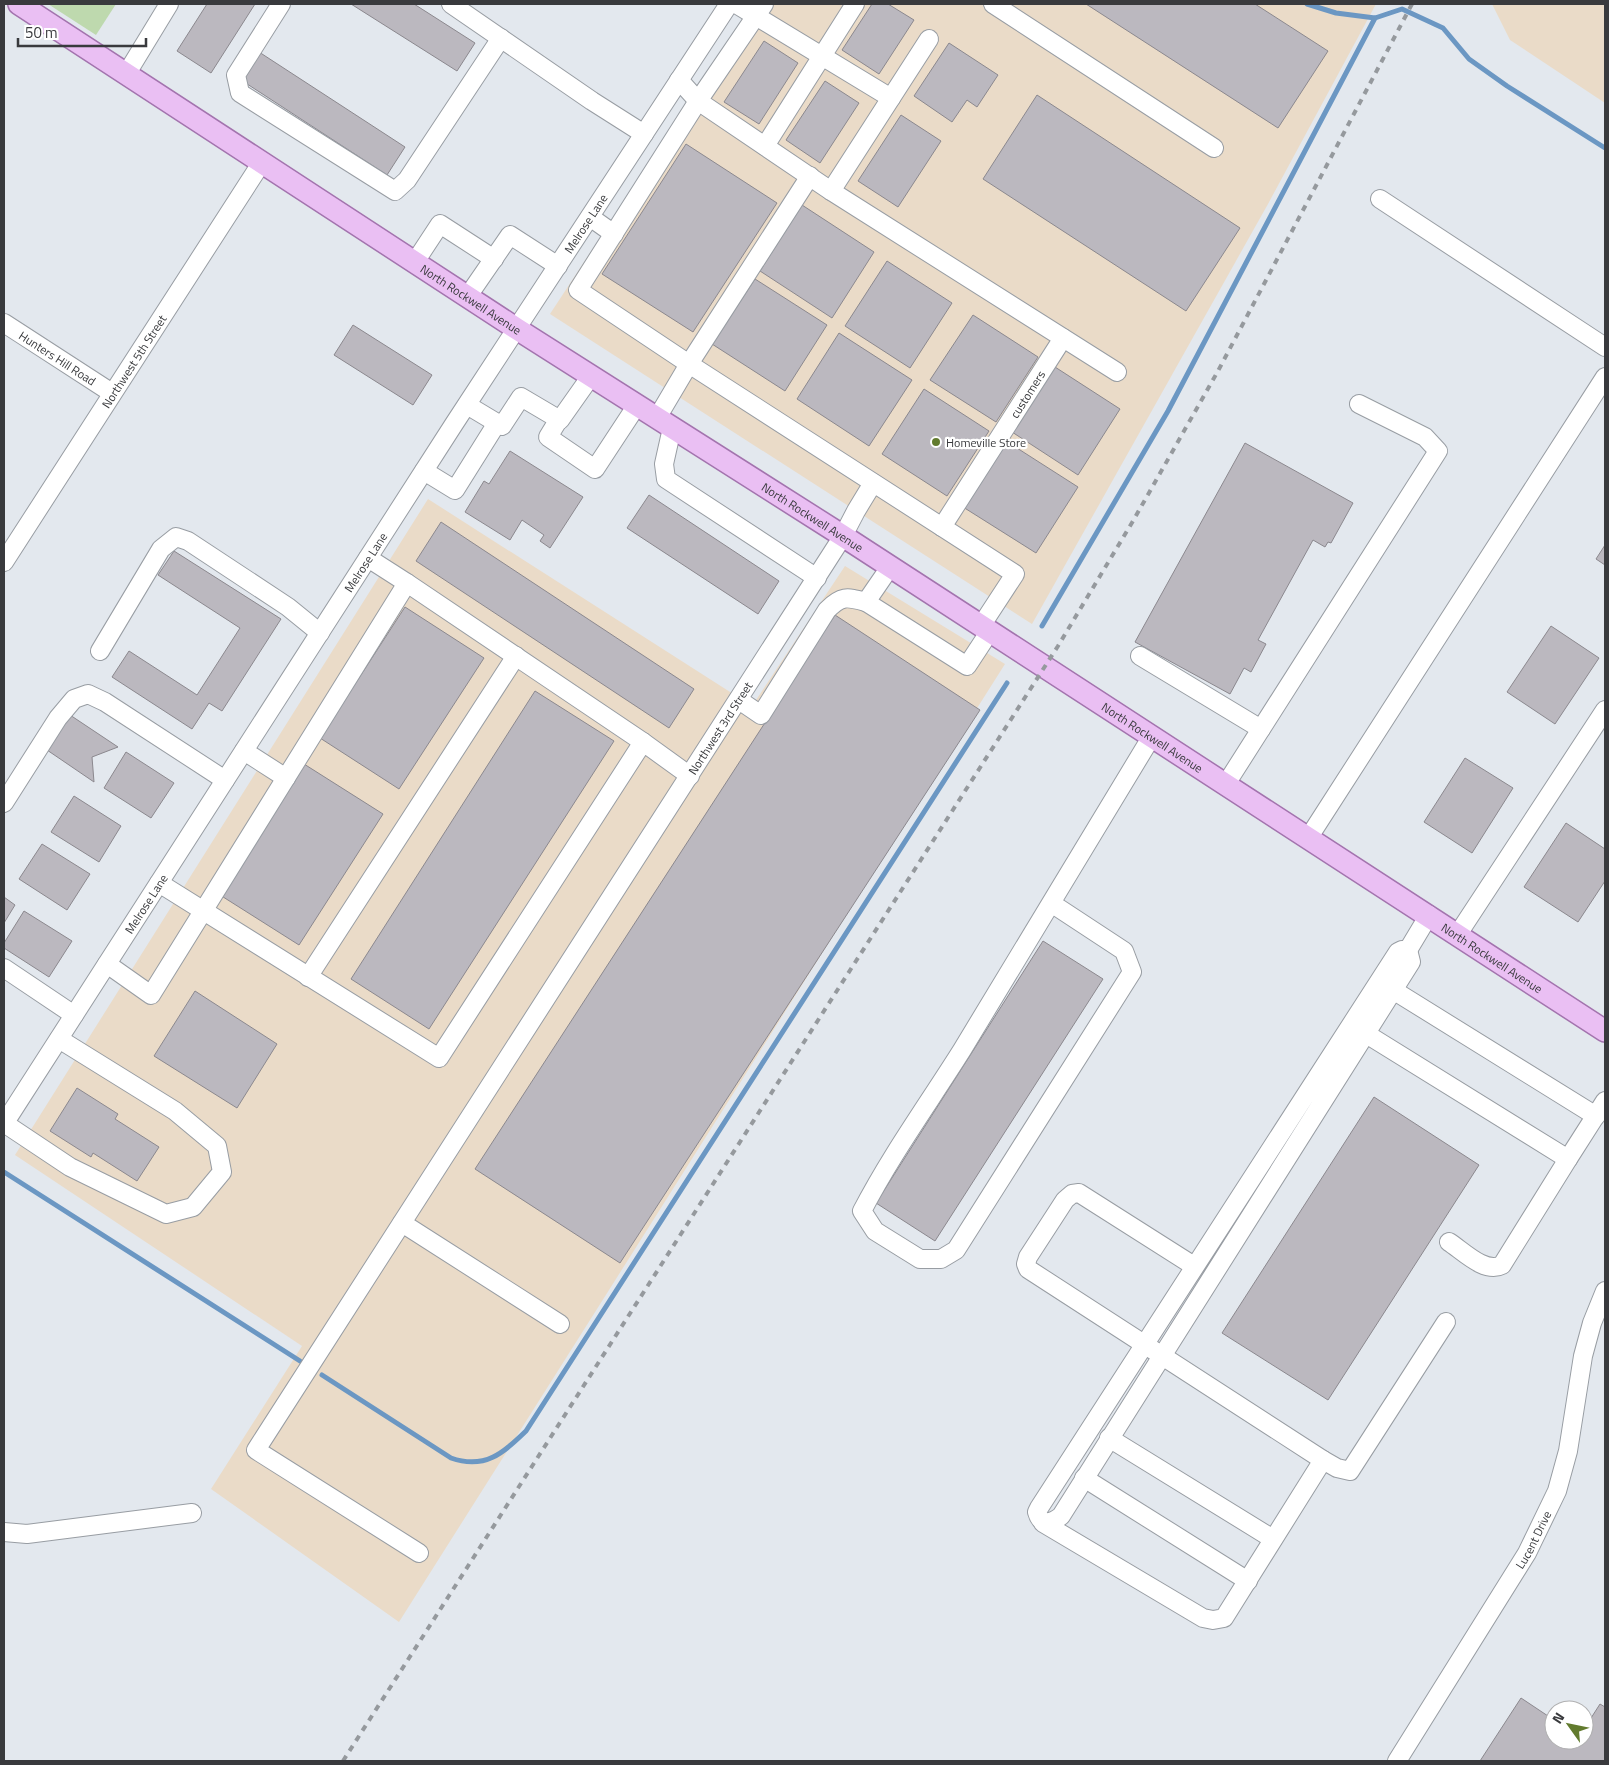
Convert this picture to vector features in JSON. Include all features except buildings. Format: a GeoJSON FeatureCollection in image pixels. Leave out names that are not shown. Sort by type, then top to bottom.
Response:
{"type":"FeatureCollection","features":[{"type":"Feature","properties":{"kind":"main road","name":"North Rockwell Avenue"},"geometry":{"type":"LineString","coordinates":[[19,4],[517,329],[844,536],[1605,1031]]}},
{"type":"Feature","properties":{"kind":"street"},"geometry":{"type":"LineString","coordinates":[[127,74],[169,4]]}},
{"type":"Feature","properties":{"kind":"street"},"geometry":{"type":"LineString","coordinates":[[281,4],[236,75],[240,93],[395,191],[407,180],[501,38]]}},
{"type":"Feature","properties":{"kind":"street"},"geometry":{"type":"LineString","coordinates":[[451,4],[644,134]]}},
{"type":"Feature","properties":{"kind":"street","name":"Melrose Lane"},"geometry":{"type":"LineString","coordinates":[[4,1124],[424,471],[729,4]]}},
{"type":"Feature","properties":{"kind":"street"},"geometry":{"type":"LineString","coordinates":[[736,4],[760,10],[822,56],[891,98]]}},
{"type":"Feature","properties":{"kind":"street"},"geometry":{"type":"LineString","coordinates":[[765,146],[855,4]]}},
{"type":"Feature","properties":{"kind":"street"},"geometry":{"type":"LineString","coordinates":[[993,4],[1214,148]]}},
{"type":"Feature","properties":{"kind":"street"},"geometry":{"type":"LineString","coordinates":[[578,290],[698,101],[760,10]]}},
{"type":"Feature","properties":{"kind":"street"},"geometry":{"type":"LineString","coordinates":[[831,191],[929,39]]}},
{"type":"Feature","properties":{"kind":"street"},"geometry":{"type":"LineString","coordinates":[[679,80],[698,101],[831,191],[1117,372]]}},
{"type":"Feature","properties":{"kind":"street","name":"Northwest 5th Street"},"geometry":{"type":"LineString","coordinates":[[4,562],[262,162]]}},
{"type":"Feature","properties":{"kind":"street"},"geometry":{"type":"LineString","coordinates":[[810,176],[689,364],[665,423],[664,464],[666,479],[817,578]]}},
{"type":"Feature","properties":{"kind":"street"},"geometry":{"type":"LineString","coordinates":[[1380,199],[1605,347]]}},
{"type":"Feature","properties":{"kind":"street"},"geometry":{"type":"LineString","coordinates":[[590,217],[614,234]]}},
{"type":"Feature","properties":{"kind":"street"},"geometry":{"type":"LineString","coordinates":[[415,262],[440,224],[494,258]]}},
{"type":"Feature","properties":{"kind":"street"},"geometry":{"type":"LineString","coordinates":[[468,296],[510,235],[578,290],[689,364],[1015,574],[967,666],[866,602],[848,597],[837,600],[827,610],[761,715],[739,700]]}},
{"type":"Feature","properties":{"kind":"street","name":"Hunters Hill Road"},"geometry":{"type":"LineString","coordinates":[[4,323],[112,393]]}},
{"type":"Feature","properties":{"kind":"street","name":"customers"},"geometry":{"type":"LineString","coordinates":[[942,527],[1063,338]]}},
{"type":"Feature","properties":{"kind":"street"},"geometry":{"type":"LineString","coordinates":[[591,376],[548,437],[595,469],[637,405]]}},
{"type":"Feature","properties":{"kind":"street"},"geometry":{"type":"LineString","coordinates":[[1309,837],[1605,377]]}},
{"type":"Feature","properties":{"kind":"street"},"geometry":{"type":"LineString","coordinates":[[467,405],[502,426],[521,397],[559,419]]}},
{"type":"Feature","properties":{"kind":"street"},"geometry":{"type":"LineString","coordinates":[[1226,784],[1438,452],[1425,437],[1359,404]]}},
{"type":"Feature","properties":{"kind":"street"},"geometry":{"type":"LineString","coordinates":[[424,471],[455,490],[497,423]]}},
{"type":"Feature","properties":{"kind":"street","name":"Northwest 3rd Street"},"geometry":{"type":"LineString","coordinates":[[419,1553],[256,1450],[844,536],[873,483]]}},
{"type":"Feature","properties":{"kind":"street"},"geometry":{"type":"LineString","coordinates":[[100,651],[162,549],[176,536],[188,541],[259,587],[320,633]]}},
{"type":"Feature","properties":{"kind":"street"},"geometry":{"type":"LineString","coordinates":[[368,558],[644,742],[690,776]]}},
{"type":"Feature","properties":{"kind":"street"},"geometry":{"type":"LineString","coordinates":[[866,602],[890,566]]}},
{"type":"Feature","properties":{"kind":"street"},"geometry":{"type":"LineString","coordinates":[[107,964],[151,995],[406,583]]}},
{"type":"Feature","properties":{"kind":"street"},"geometry":{"type":"LineString","coordinates":[[308,977],[516,656]]}},
{"type":"Feature","properties":{"kind":"street"},"geometry":{"type":"LineString","coordinates":[[1140,656],[1261,729]]}},
{"type":"Feature","properties":{"kind":"street"},"geometry":{"type":"LineString","coordinates":[[4,803],[58,718],[74,699],[88,694],[105,702],[225,780]]}},
{"type":"Feature","properties":{"kind":"street"},"geometry":{"type":"LineString","coordinates":[[1458,934],[1605,710]]}},
{"type":"Feature","properties":{"kind":"street"},"geometry":{"type":"LineString","coordinates":[[1051,903],[1124,951],[1132,972],[956,1250],[941,1259],[920,1259],[875,1231],[862,1211],[882,1172],[961,1051],[1152,736]]}},
{"type":"Feature","properties":{"kind":"street"},"geometry":{"type":"LineString","coordinates":[[159,883],[202,912],[439,1058],[644,742]]}},
{"type":"Feature","properties":{"kind":"street"},"geometry":{"type":"LineString","coordinates":[[244,751],[286,778]]}},
{"type":"Feature","properties":{"kind":"street"},"geometry":{"type":"LineString","coordinates":[[1043,1523],[1053,1522],[1061,1516],[1263,1197],[1358,1029],[1398,952],[1408,950],[1429,916]]}},
{"type":"Feature","properties":{"kind":"street"},"geometry":{"type":"LineString","coordinates":[[1323,1460],[1224,1618],[1213,1620],[1204,1618],[1039,1521],[1037,1512],[1246,1186],[1358,1029],[1393,990],[1412,962],[1408,950]]}},
{"type":"Feature","properties":{"kind":"street"},"geometry":{"type":"LineString","coordinates":[[4,968],[74,1015]]}},
{"type":"Feature","properties":{"kind":"street"},"geometry":{"type":"LineString","coordinates":[[1393,990],[1596,1116]]}},
{"type":"Feature","properties":{"kind":"street"},"geometry":{"type":"LineString","coordinates":[[1358,1029],[1568,1159]]}},
{"type":"Feature","properties":{"kind":"street"},"geometry":{"type":"LineString","coordinates":[[4,1124],[70,1167],[166,1214],[194,1207],[222,1172],[217,1146],[175,1111],[59,1039]]}},
{"type":"Feature","properties":{"kind":"street"},"geometry":{"type":"LineString","coordinates":[[1449,1242],[1488,1268],[1496,1268],[1502,1265],[1605,1101]]}},
{"type":"Feature","properties":{"kind":"street"},"geometry":{"type":"LineString","coordinates":[[1246,1186],[1263,1197]]}},
{"type":"Feature","properties":{"kind":"street"},"geometry":{"type":"LineString","coordinates":[[1194,1266],[1079,1193],[1072,1194],[1065,1200],[1028,1257],[1026,1264],[1028,1269],[1323,1460],[1337,1468],[1350,1471],[1446,1322]]}},
{"type":"Feature","properties":{"kind":"street"},"geometry":{"type":"LineString","coordinates":[[402,1223],[560,1324]]}},
{"type":"Feature","properties":{"kind":"street","name":"Lucent Drive"},"geometry":{"type":"LineString","coordinates":[[1397,1761],[1527,1553],[1557,1491],[1568,1451],[1583,1356],[1592,1323],[1605,1290]]}},
{"type":"Feature","properties":{"kind":"street"},"geometry":{"type":"LineString","coordinates":[[1109,1438],[1273,1540]]}},
{"type":"Feature","properties":{"kind":"street"},"geometry":{"type":"LineString","coordinates":[[1084,1478],[1248,1580]]}},
{"type":"Feature","properties":{"kind":"street"},"geometry":{"type":"LineString","coordinates":[[4,1532],[27,1534],[192,1513]]}},
{"type":"Feature","properties":{"kind":"shaded area"},"geometry":{"type":"Polygon","coordinates":[[[753,4],[1376,4],[1268,204],[1032,624],[550,314],[753,4]]]}},
{"type":"Feature","properties":{"kind":"shaded area"},"geometry":{"type":"Polygon","coordinates":[[[1492,4],[1605,4],[1605,103],[1510,40],[1492,4]]]}},
{"type":"Feature","properties":{"kind":"shaded area"},"geometry":{"type":"Polygon","coordinates":[[[428,499],[752,706],[845,566],[1005,664],[399,1622],[211,1489],[302,1346],[15,1155],[428,499]]]}},
{"type":"Feature","properties":{"kind":"green space"},"geometry":{"type":"Polygon","coordinates":[[[48,4],[116,4],[96,35],[48,4]]]}},
{"type":"Feature","properties":{"kind":"waterway"},"geometry":{"type":"LineString","coordinates":[[1307,4],[1336,13],[1375,18],[1402,9],[1443,28],[1469,59],[1507,86],[1605,148]]}},
{"type":"Feature","properties":{"kind":"waterway"},"geometry":{"type":"LineString","coordinates":[[1042,626],[1168,411],[1375,18]]}},
{"type":"Feature","properties":{"kind":"waterway"},"geometry":{"type":"LineString","coordinates":[[322,1375],[451,1458],[463,1461],[484,1461],[501,1452],[526,1431],[1007,683]]}},
{"type":"Feature","properties":{"kind":"waterway"},"geometry":{"type":"LineString","coordinates":[[4,1172],[300,1361]]}},
{"type":"Feature","properties":{"kind":"railway"},"geometry":{"type":"LineString","coordinates":[[343,1761],[1058,646],[1133,521],[1218,371],[1412,4]]}},
{"type":"Feature","properties":{"kind":"place","name":"Homeville Store"},"geometry":{"type":"Point","coordinates":[936,442]}}]}
